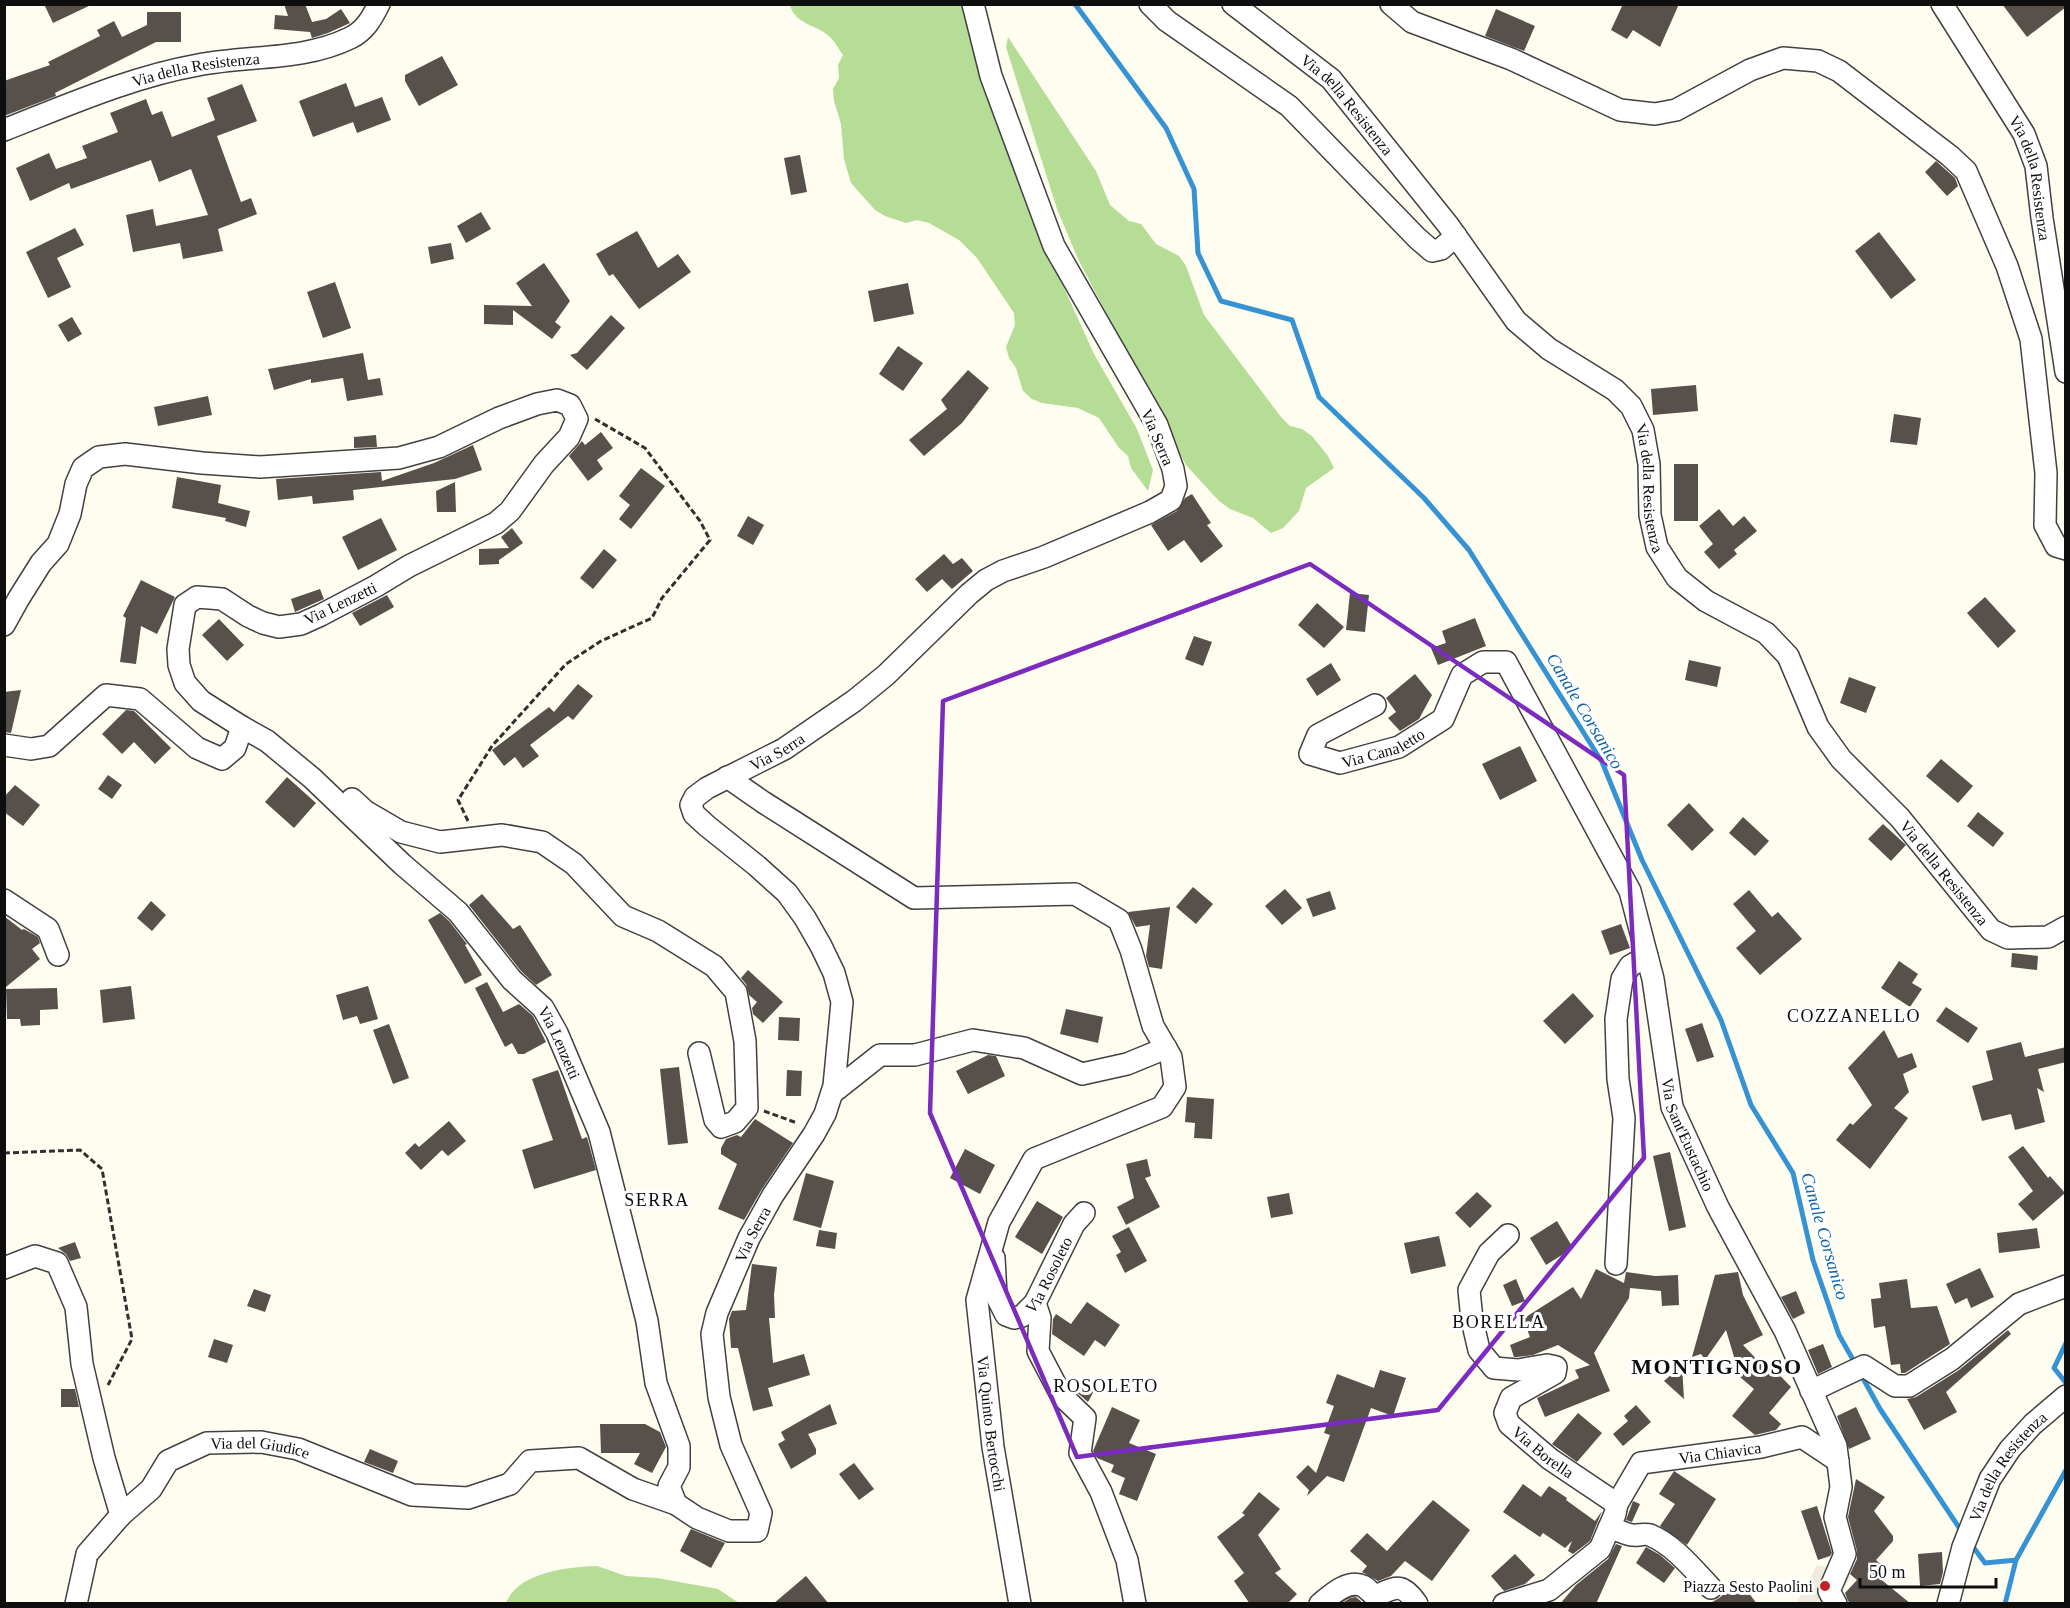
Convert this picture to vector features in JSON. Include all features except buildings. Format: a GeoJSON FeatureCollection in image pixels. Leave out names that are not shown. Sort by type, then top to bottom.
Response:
{"type":"FeatureCollection","features":[{"type":"Feature","properties":{"kind":"street","name":"Via della Resistenza"},"geometry":{"type":"LineString","coordinates":[[4,130],[131,82],[199,65],[311,52],[352,38],[369,24],[379,4]]}},
{"type":"Feature","properties":{"kind":"street","name":"Via Serra"},"geometry":{"type":"LineString","coordinates":[[676,1504],[697,1518],[729,1532],[757,1531],[761,1513],[731,1445],[719,1397],[712,1334],[717,1313],[749,1238],[773,1196],[814,1134],[832,1093],[842,1002],[834,973],[821,946],[787,892],[758,866],[706,826],[694,814],[691,805],[695,797],[783,748],[854,701],[886,675],[986,580],[1150,512],[1171,500],[1176,486],[1173,469],[1157,425],[1053,246],[991,76],[973,4]]}},
{"type":"Feature","properties":{"kind":"street"},"geometry":{"type":"LineString","coordinates":[[1150,4],[1167,21],[1289,106],[1432,251],[1441,249],[1456,236]]}},
{"type":"Feature","properties":{"kind":"street","name":"Via della Resistenza"},"geometry":{"type":"LineString","coordinates":[[1233,4],[1331,79],[1456,236],[1516,321],[1549,350],[1615,390],[1631,406],[1643,430],[1649,464],[1650,515],[1657,547],[1677,578],[1706,601],[1766,633],[1788,656],[1818,727],[1841,759],[1900,818],[1991,930],[2008,938],[2048,937],[2066,927]]}},
{"type":"Feature","properties":{"kind":"street"},"geometry":{"type":"LineString","coordinates":[[1391,4],[1412,22],[1511,59],[1620,110],[1655,114],[1676,110],[1750,70],[1783,58],[1818,61],[1839,71],[1950,156],[1966,171],[2007,266],[2031,339],[2046,473],[2045,525],[2056,546],[2066,549]]}},
{"type":"Feature","properties":{"kind":"street","name":"Via della Resistenza"},"geometry":{"type":"LineString","coordinates":[[1942,4],[2024,134],[2036,166],[2066,372]]}},
{"type":"Feature","properties":{"kind":"street"},"geometry":{"type":"LineString","coordinates":[[4,625],[41,563],[58,544],[70,514],[76,484],[83,468],[99,458],[125,454],[260,467],[399,458],[439,447],[499,418],[537,404],[557,400],[570,405]]}},
{"type":"Feature","properties":{"kind":"street","name":"Via Lenzetti"},"geometry":{"type":"LineString","coordinates":[[570,405],[577,419],[569,437],[544,464],[510,511],[496,524],[409,566],[346,603],[301,624],[279,627],[263,623],[222,599],[197,597],[184,605],[178,649],[179,665],[185,683],[201,701],[242,728],[267,741],[312,778],[402,864],[458,912],[512,980],[543,1008],[557,1033],[599,1132],[638,1281],[647,1321],[656,1383],[679,1446],[679,1467],[669,1486],[676,1504]]}},
{"type":"Feature","properties":{"kind":"street","name":"Via Canaletto"},"geometry":{"type":"LineString","coordinates":[[1375,705],[1318,735],[1310,754],[1340,762],[1399,747],[1443,719],[1462,675],[1483,662],[1506,662]]}},
{"type":"Feature","properties":{"kind":"street","name":"Via Sant'Eustachio"},"geometry":{"type":"LineString","coordinates":[[1506,662],[1630,891],[1653,979],[1672,1107],[1718,1207],[1785,1331],[1836,1446],[1841,1487],[1835,1517],[1845,1554],[1829,1591],[1836,1604]]}},
{"type":"Feature","properties":{"kind":"street"},"geometry":{"type":"LineString","coordinates":[[4,745],[31,749],[49,746],[106,695],[140,699],[197,748],[222,759],[235,748],[242,728]]}},
{"type":"Feature","properties":{"kind":"street"},"geometry":{"type":"LineString","coordinates":[[267,741],[282,740],[365,811],[401,832],[440,842],[502,835],[543,842],[574,864],[623,916],[658,931],[714,966],[736,992],[745,1041],[747,1108],[735,1122],[722,1127],[715,1120],[699,1053]]}},
{"type":"Feature","properties":{"kind":"street","name":"Via Quinto Bertocchi"},"geometry":{"type":"LineString","coordinates":[[728,777],[763,802],[914,898],[1075,894],[1119,920],[1131,950],[1154,1026],[1171,1057],[1175,1087],[1162,1107],[1034,1159],[999,1222],[993,1242],[977,1300],[993,1447],[1020,1604]]}},
{"type":"Feature","properties":{"kind":"street"},"geometry":{"type":"LineString","coordinates":[[4,900],[48,929],[58,955]]}},
{"type":"Feature","properties":{"kind":"street"},"geometry":{"type":"LineString","coordinates":[[1616,1264],[1623,1118],[1618,1079],[1616,1019],[1622,979],[1630,966],[1647,956]]}},
{"type":"Feature","properties":{"kind":"street"},"geometry":{"type":"LineString","coordinates":[[832,1093],[880,1055],[915,1055],[973,1040],[1024,1048],[1082,1074],[1127,1064],[1166,1048]]}},
{"type":"Feature","properties":{"kind":"street","name":"Via Rosoleto"},"geometry":{"type":"LineString","coordinates":[[993,1242],[996,1295],[1006,1316],[1014,1318],[1022,1316],[1035,1303],[1074,1224],[1084,1213]]}},
{"type":"Feature","properties":{"kind":"street","name":"Via Borella"},"geometry":{"type":"LineString","coordinates":[[1508,1235],[1489,1253],[1469,1290],[1472,1320],[1479,1350],[1494,1368],[1518,1370],[1547,1365],[1556,1367],[1556,1373],[1511,1398],[1505,1413],[1509,1424],[1550,1459],[1617,1504]]}},
{"type":"Feature","properties":{"kind":"street"},"geometry":{"type":"LineString","coordinates":[[4,1268],[35,1256],[57,1263],[76,1307],[82,1364],[113,1495],[120,1515]]}},
{"type":"Feature","properties":{"kind":"street"},"geometry":{"type":"LineString","coordinates":[[1811,1391],[1864,1366],[1895,1386],[1909,1386],[1952,1359],[2019,1304],[2066,1286]]}},
{"type":"Feature","properties":{"kind":"street"},"geometry":{"type":"LineString","coordinates":[[1035,1303],[1040,1318],[1038,1351],[1061,1395],[1085,1418],[1080,1453],[1101,1492],[1127,1560],[1135,1604]]}},
{"type":"Feature","properties":{"kind":"street","name":"Via della Resistenza"},"geometry":{"type":"LineString","coordinates":[[1948,1604],[1967,1539],[1990,1479],[2010,1449],[2033,1424],[2063,1398]]}},
{"type":"Feature","properties":{"kind":"street","name":"Via Chiavica"},"geometry":{"type":"LineString","coordinates":[[1617,1504],[1641,1463],[1761,1447],[1802,1437],[1838,1461]]}},
{"type":"Feature","properties":{"kind":"street","name":"Via del Giudice"},"geometry":{"type":"LineString","coordinates":[[76,1604],[87,1554],[120,1515],[151,1489],[168,1461],[207,1443],[261,1442],[298,1449],[412,1495],[468,1498],[510,1484],[530,1461],[579,1458],[633,1489],[676,1504]]}},
{"type":"Feature","properties":{"kind":"street"},"geometry":{"type":"LineString","coordinates":[[1504,1604],[1549,1590],[1600,1549],[1617,1504]]}},
{"type":"Feature","properties":{"kind":"street"},"geometry":{"type":"LineString","coordinates":[[1609,1528],[1630,1535],[1648,1534],[1672,1550],[1711,1588]]}},
{"type":"Feature","properties":{"kind":"street"},"geometry":{"type":"LineString","coordinates":[[1320,1604],[1337,1590],[1350,1585],[1363,1586],[1375,1596],[1396,1587],[1403,1588],[1417,1604]]}},
{"type":"Feature","properties":{"kind":"path"},"geometry":{"type":"LineString","coordinates":[[477,838],[458,800],[492,746],[566,664],[601,641],[652,618],[662,598],[710,540],[700,521],[645,447],[570,405]]}},
{"type":"Feature","properties":{"kind":"path"},"geometry":{"type":"LineString","coordinates":[[747,1108],[768,1112],[801,1125]]}},
{"type":"Feature","properties":{"kind":"path"},"geometry":{"type":"LineString","coordinates":[[4,1153],[80,1150],[102,1169],[132,1339],[93,1413]]}},
{"type":"Feature","properties":{"kind":"highlighted area"},"geometry":{"type":"Polygon","coordinates":[[[1310,564],[1624,775],[1644,1158],[1438,1410],[1077,1457],[930,1113],[943,701],[1310,564]]]}},
{"type":"Feature","properties":{"kind":"green space"},"geometry":{"type":"Polygon","coordinates":[[[790,5],[968,5],[1041,237],[1094,354],[1137,429],[1153,470],[1148,491],[1131,468],[1128,456],[1119,448],[1099,418],[1078,408],[1042,403],[1032,399],[1023,391],[1006,347],[1015,325],[1014,313],[977,258],[959,240],[929,223],[917,220],[906,223],[885,216],[875,210],[851,183],[844,159],[841,124],[833,89],[839,78],[838,65],[843,55],[831,38],[797,17],[790,5]]]}},
{"type":"Feature","properties":{"kind":"green space"},"geometry":{"type":"Polygon","coordinates":[[[1008,37],[1096,171],[1110,205],[1129,221],[1141,224],[1156,244],[1179,256],[1186,266],[1204,315],[1281,417],[1290,426],[1302,429],[1312,436],[1328,456],[1334,468],[1306,488],[1299,511],[1283,528],[1271,533],[1253,518],[1230,509],[1219,501],[1186,465],[1078,259],[1057,209],[1006,47],[1008,37]]]}},
{"type":"Feature","properties":{"kind":"green space"},"geometry":{"type":"Polygon","coordinates":[[[597,1566],[626,1576],[657,1578],[718,1589],[739,1603],[506,1603],[521,1584],[532,1578],[559,1570],[597,1566]]]}},
{"type":"Feature","properties":{"kind":"shaded area","name":"Piazza Sesto Paolini"},"geometry":{"type":"Polygon","coordinates":[[[1817,1565],[1837,1569],[1851,1577],[1838,1596],[1847,1603],[1796,1604],[1817,1565]]]}},
{"type":"Feature","properties":{"kind":"waterway","name":"Canale Corsanico"},"geometry":{"type":"LineString","coordinates":[[1075,4],[1166,128],[1194,189],[1198,253],[1221,301],[1292,320],[1319,397],[1424,498],[1469,550],[1602,762],[1642,860],[1721,1020],[1751,1105],[1793,1173],[1813,1260],[1839,1335],[1856,1365]]}},
{"type":"Feature","properties":{"kind":"waterway"},"geometry":{"type":"LineString","coordinates":[[2066,1343],[2054,1368],[2066,1383]]}},
{"type":"Feature","properties":{"kind":"waterway","name":"Canale Corsanico"},"geometry":{"type":"LineString","coordinates":[[1860,1373],[1880,1409],[1962,1532]]}},
{"type":"Feature","properties":{"kind":"waterway"},"geometry":{"type":"LineString","coordinates":[[2005,1604],[2016,1560],[2066,1470]]}},
{"type":"Feature","properties":{"kind":"waterway","name":"Canale Corsanico"},"geometry":{"type":"LineString","coordinates":[[1971,1544],[1985,1563],[2016,1560]]}},
{"type":"Feature","properties":{"kind":"place","name":"Piazza Sesto Paolini"},"geometry":{"type":"Point","coordinates":[1825,1586]}},
{"type":"Feature","properties":{"kind":"district","name":"COZZANELLO"},"geometry":{"type":"Point","coordinates":[1854,1016]}},
{"type":"Feature","properties":{"kind":"district","name":"SERRA"},"geometry":{"type":"Point","coordinates":[657,1200]}},
{"type":"Feature","properties":{"kind":"district","name":"BORELLA"},"geometry":{"type":"Point","coordinates":[1499,1322]}},
{"type":"Feature","properties":{"kind":"district","name":"MONTIGNOSO"},"geometry":{"type":"Point","coordinates":[1717,1366]}},
{"type":"Feature","properties":{"kind":"district","name":"ROSOLETO"},"geometry":{"type":"Point","coordinates":[1106,1386]}}]}
